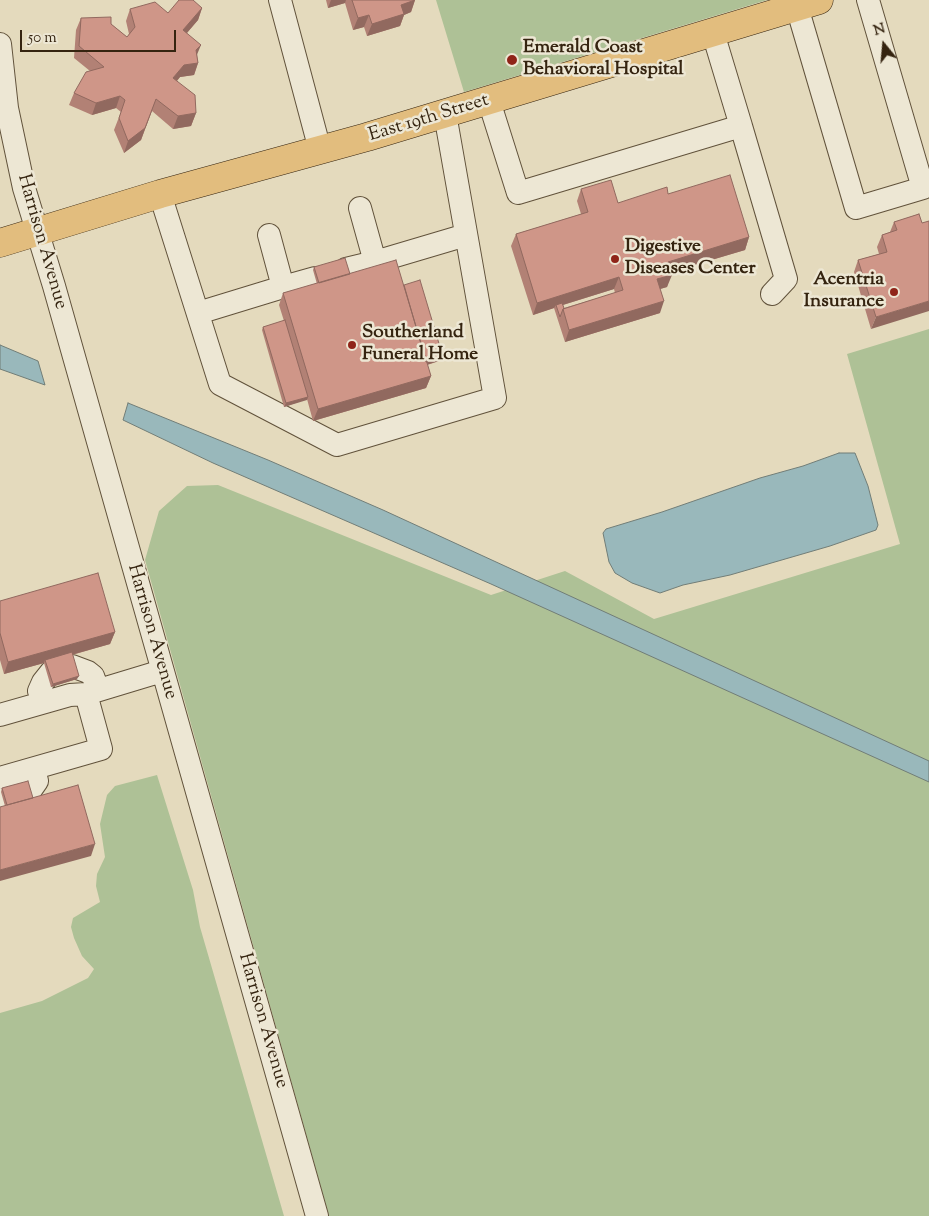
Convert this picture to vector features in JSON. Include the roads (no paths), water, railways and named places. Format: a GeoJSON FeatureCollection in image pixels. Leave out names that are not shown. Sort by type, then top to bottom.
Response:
{"type":"FeatureCollection","features":[{"type":"Feature","properties":{"kind":"main road","name":"East 19th Street"},"geometry":{"type":"LineString","coordinates":[[0,243],[160,194],[489,101],[808,3]]}},
{"type":"Feature","properties":{"kind":"street"},"geometry":{"type":"LineString","coordinates":[[280,0],[320,150]]}},
{"type":"Feature","properties":{"kind":"street"},"geometry":{"type":"LineString","coordinates":[[808,3],[856,208],[923,188],[868,0]]}},
{"type":"Feature","properties":{"kind":"street"},"geometry":{"type":"LineString","coordinates":[[713,33],[786,278],[772,294]]}},
{"type":"Feature","properties":{"kind":"street","name":"Harrison Avenue"},"geometry":{"type":"LineString","coordinates":[[0,44],[4,88],[20,172],[317,1216]]}},
{"type":"Feature","properties":{"kind":"street"},"geometry":{"type":"LineString","coordinates":[[489,101],[518,193],[741,126]]}},
{"type":"Feature","properties":{"kind":"street"},"geometry":{"type":"LineString","coordinates":[[160,194],[220,384],[337,445],[495,398],[445,114]]}},
{"type":"Feature","properties":{"kind":"street"},"geometry":{"type":"LineString","coordinates":[[360,208],[375,262]]}},
{"type":"Feature","properties":{"kind":"street"},"geometry":{"type":"LineString","coordinates":[[346,269],[466,234]]}},
{"type":"Feature","properties":{"kind":"street"},"geometry":{"type":"LineString","coordinates":[[269,235],[284,287]]}},
{"type":"Feature","properties":{"kind":"street"},"geometry":{"type":"LineString","coordinates":[[198,313],[316,278]]}},
{"type":"Feature","properties":{"kind":"street"},"geometry":{"type":"LineString","coordinates":[[0,715],[70,695],[92,692],[162,671]]}},
{"type":"Feature","properties":{"kind":"street"},"geometry":{"type":"LineString","coordinates":[[0,778],[101,749],[92,692]]}},
{"type":"Feature","properties":{"kind":"street"},"geometry":{"type":"LineString","coordinates":[[0,800],[10,801],[22,797],[30,791],[37,781],[34,769]]}},
{"type":"Feature","properties":{"kind":"water"},"geometry":{"type":"Polygon","coordinates":[[[0,345],[38,361],[45,385],[0,369],[0,345]]]}},
{"type":"Feature","properties":{"kind":"water"},"geometry":{"type":"Polygon","coordinates":[[[128,403],[268,460],[383,510],[929,761],[929,782],[491,584],[213,463],[123,420],[128,403]]]}},
{"type":"Feature","properties":{"kind":"water"},"geometry":{"type":"Polygon","coordinates":[[[839,453],[855,453],[868,486],[878,525],[876,530],[830,546],[730,575],[683,585],[660,593],[632,583],[615,573],[609,562],[603,533],[606,529],[839,453]]]}},
{"type":"Feature","properties":{"kind":"place","name":"Emerald Coast Behavioral Hospital"},"geometry":{"type":"Point","coordinates":[512,60]}},
{"type":"Feature","properties":{"kind":"place","name":"Digestive Diseases Center"},"geometry":{"type":"Point","coordinates":[615,259]}},
{"type":"Feature","properties":{"kind":"place","name":"Acentria Insurance"},"geometry":{"type":"Point","coordinates":[894,292]}},
{"type":"Feature","properties":{"kind":"place","name":"Southerland Funeral Home"},"geometry":{"type":"Point","coordinates":[352,345]}}]}
